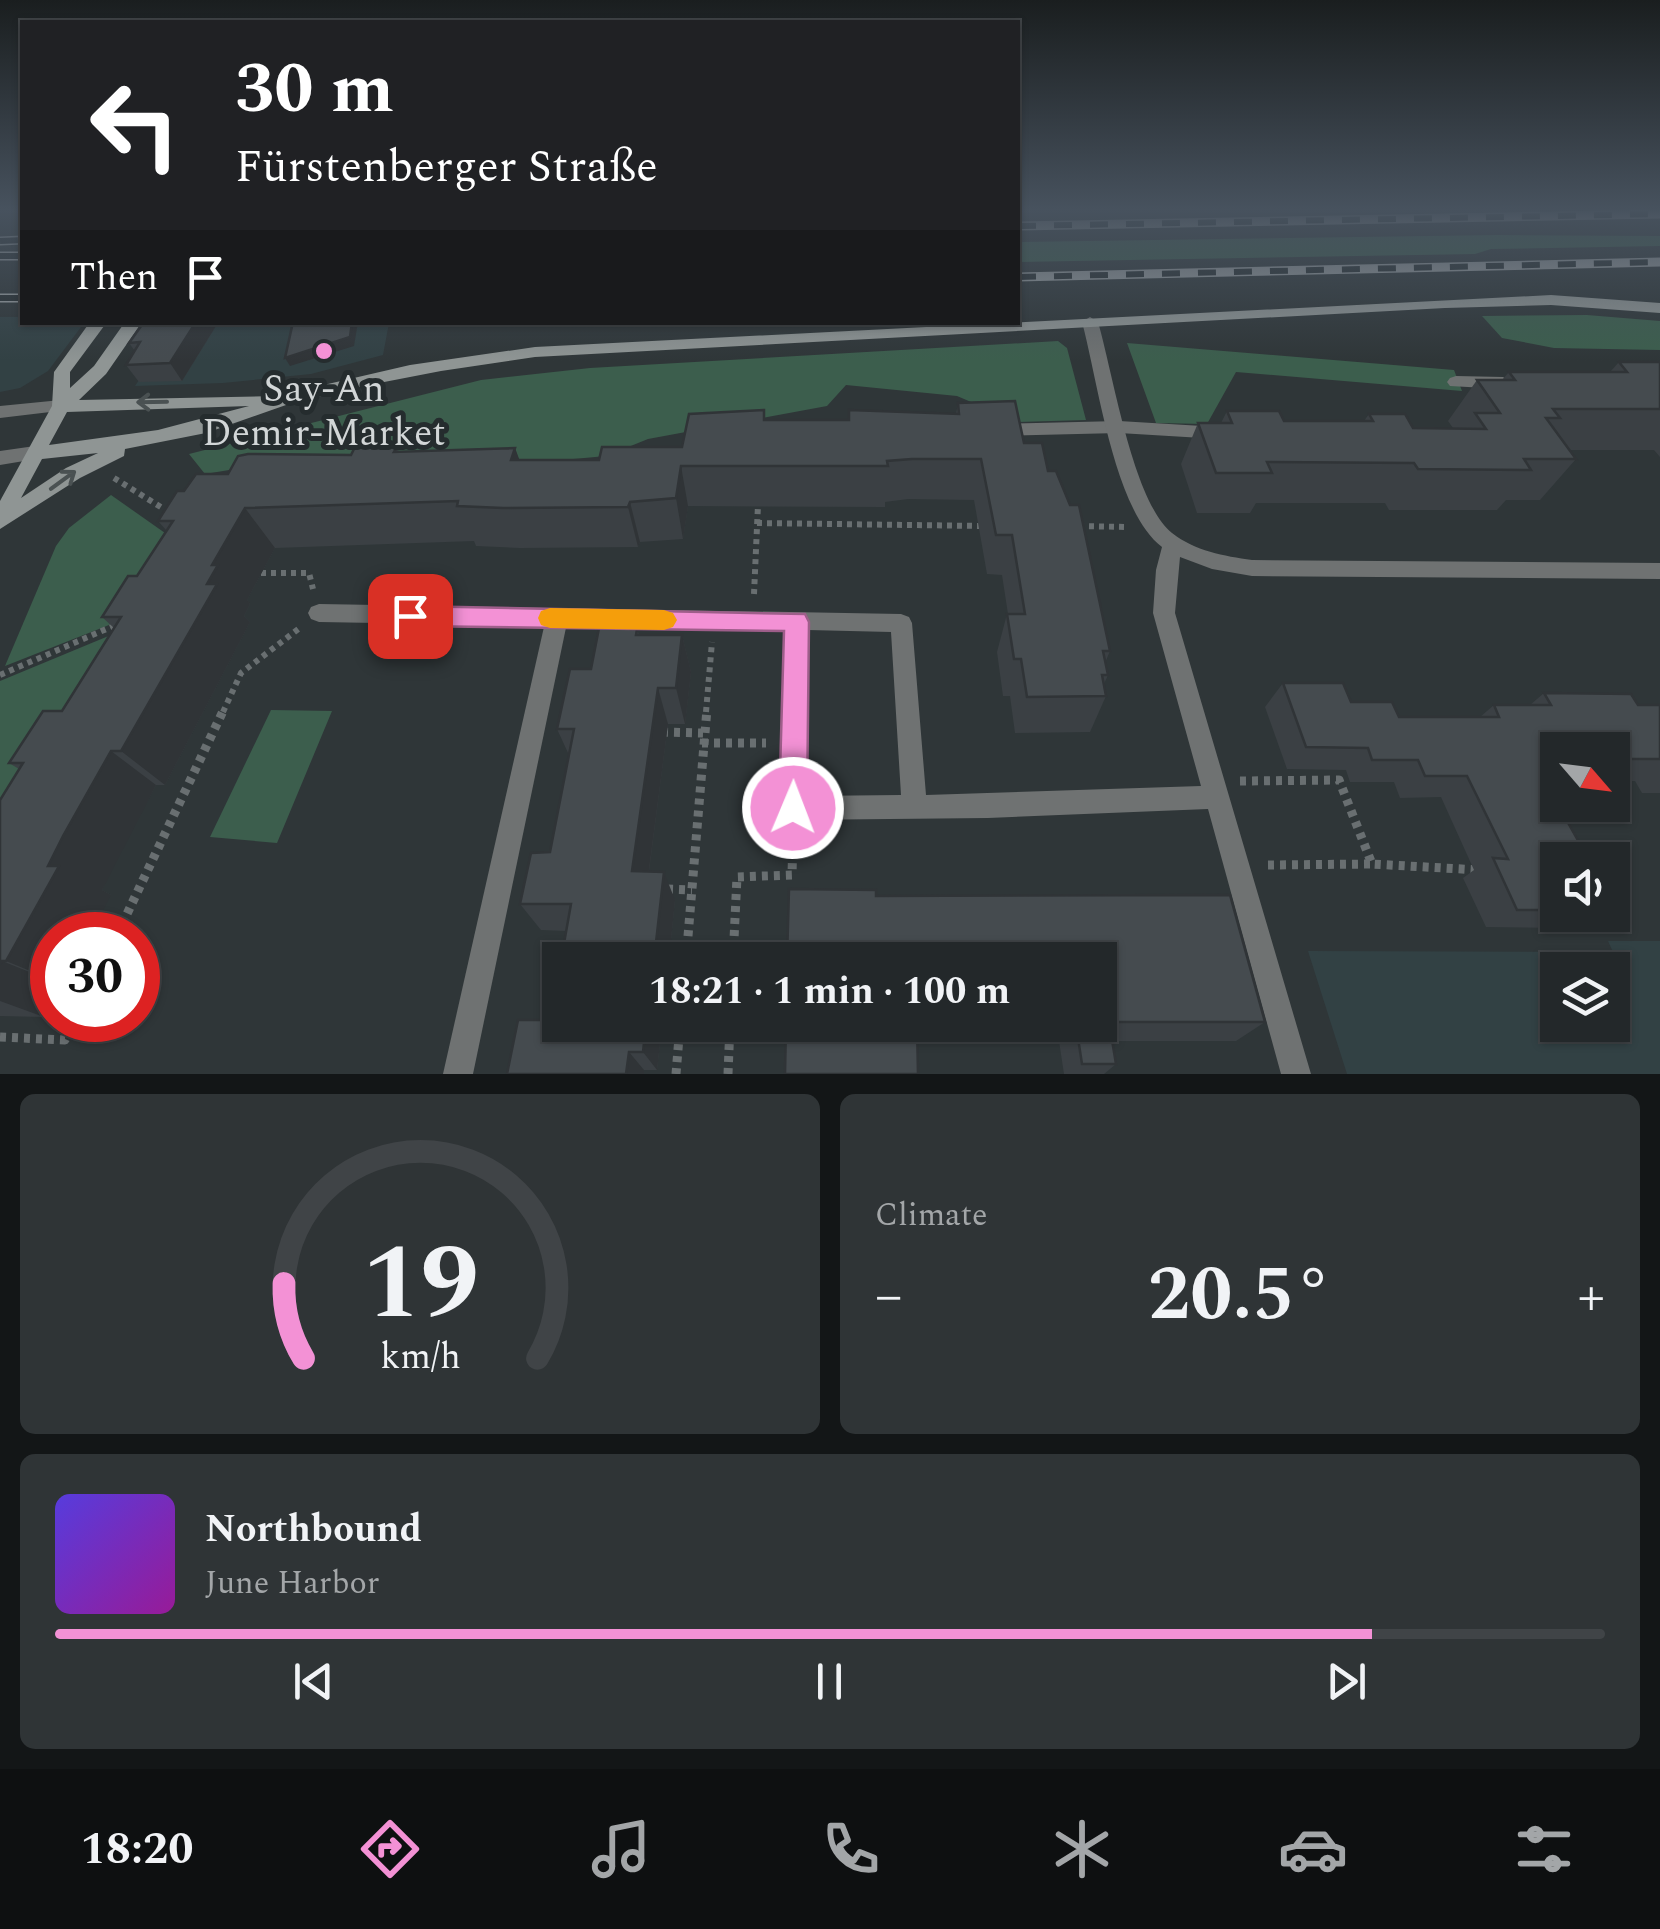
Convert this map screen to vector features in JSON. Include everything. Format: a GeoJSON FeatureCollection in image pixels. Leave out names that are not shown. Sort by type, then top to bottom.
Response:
{"type":"FeatureCollection","features":[{"type":"Feature","properties":{"kind":"street"},"geometry":{"type":"LineString","coordinates":[[0,458],[129,444],[235,418],[284,399],[466,361],[534,352],[1518,301],[1660,308]]}},
{"type":"Feature","properties":{"kind":"street"},"geometry":{"type":"LineString","coordinates":[[1090,322],[1136,494],[1153,527],[1173,545],[1200,558],[1252,568],[1660,571]]}},
{"type":"Feature","properties":{"kind":"street"},"geometry":{"type":"LineString","coordinates":[[61,406],[62,372],[97,325]]}},
{"type":"Feature","properties":{"kind":"street"},"geometry":{"type":"LineString","coordinates":[[0,520],[61,406],[100,370],[132,325]]}},
{"type":"Feature","properties":{"kind":"street"},"geometry":{"type":"LineString","coordinates":[[1456,382],[1530,383]]}},
{"type":"Feature","properties":{"kind":"street"},"geometry":{"type":"LineString","coordinates":[[0,412],[61,406],[284,399]]}},
{"type":"Feature","properties":{"kind":"street"},"geometry":{"type":"LineString","coordinates":[[969,430],[1120,427],[1248,436]]}},
{"type":"Feature","properties":{"kind":"street"},"geometry":{"type":"LineString","coordinates":[[0,520],[73,472],[129,444]]}},
{"type":"Feature","properties":{"kind":"street"},"geometry":{"type":"LineString","coordinates":[[1173,545],[1166,570],[1164,613],[1296,1074]]}},
{"type":"Feature","properties":{"kind":"street"},"geometry":{"type":"LineString","coordinates":[[319,612],[901,622],[914,806]]}},
{"type":"Feature","properties":{"kind":"street"},"geometry":{"type":"LineString","coordinates":[[458,1074],[557,618]]}},
{"type":"Feature","properties":{"kind":"street"},"geometry":{"type":"LineString","coordinates":[[796,622],[793,808],[914,806],[1216,789]]}},
{"type":"Feature","properties":{"kind":"path"},"geometry":{"type":"LineString","coordinates":[[113,478],[186,523]]}},
{"type":"Feature","properties":{"kind":"path"},"geometry":{"type":"LineString","coordinates":[[753,621],[758,505]]}},
{"type":"Feature","properties":{"kind":"path"},"geometry":{"type":"LineString","coordinates":[[859,524],[860,505]]}},
{"type":"Feature","properties":{"kind":"path"},"geometry":{"type":"LineString","coordinates":[[756,523],[986,526]]}},
{"type":"Feature","properties":{"kind":"path"},"geometry":{"type":"LineString","coordinates":[[1066,526],[1153,527]]}},
{"type":"Feature","properties":{"kind":"path"},"geometry":{"type":"LineString","coordinates":[[128,912],[241,673],[319,612],[309,573],[262,572]]}},
{"type":"Feature","properties":{"kind":"path"},"geometry":{"type":"LineString","coordinates":[[688,942],[715,620]]}},
{"type":"Feature","properties":{"kind":"path"},"geometry":{"type":"LineString","coordinates":[[0,674],[127,621]]}},
{"type":"Feature","properties":{"kind":"path"},"geometry":{"type":"LineString","coordinates":[[651,732],[794,743]]}},
{"type":"Feature","properties":{"kind":"path"},"geometry":{"type":"LineString","coordinates":[[1216,789],[1340,780],[1372,864]]}},
{"type":"Feature","properties":{"kind":"path"},"geometry":{"type":"LineString","coordinates":[[735,942],[737,877],[792,875],[793,808]]}},
{"type":"Feature","properties":{"kind":"path"},"geometry":{"type":"LineString","coordinates":[[1238,866],[1372,864],[1484,870]]}},
{"type":"Feature","properties":{"kind":"path"},"geometry":{"type":"LineString","coordinates":[[654,889],[692,890]]}},
{"type":"Feature","properties":{"kind":"path"},"geometry":{"type":"LineString","coordinates":[[0,1037],[30,1038]]}},
{"type":"Feature","properties":{"kind":"path"},"geometry":{"type":"LineString","coordinates":[[676,1074],[679,1042]]}},
{"type":"Feature","properties":{"kind":"path"},"geometry":{"type":"LineString","coordinates":[[728,1074],[729,1042]]}},
{"type":"Feature","properties":{"kind":"shaded area"},"geometry":{"type":"Polygon","coordinates":[[[0,317],[20,317],[20,325],[82,325],[48,371],[20,388],[0,392],[0,317]]]}},
{"type":"Feature","properties":{"kind":"shaded area"},"geometry":{"type":"Polygon","coordinates":[[[176,325],[389,325],[383,355],[311,374],[135,386],[176,325]]]}},
{"type":"Feature","properties":{"kind":"shaded area"},"geometry":{"type":"Polygon","coordinates":[[[1608,941],[1660,941],[1660,1074],[1347,1074],[1308,951],[1613,952],[1608,941]]]}},
{"type":"Feature","properties":{"kind":"green space"},"geometry":{"type":"Polygon","coordinates":[[[1587,315],[1660,321],[1660,350],[1554,348],[1502,338],[1482,316],[1587,315]]]}},
{"type":"Feature","properties":{"kind":"green space"},"geometry":{"type":"Polygon","coordinates":[[[1058,341],[1067,348],[1086,420],[1018,422],[957,396],[846,385],[827,406],[648,439],[606,456],[530,463],[247,467],[205,474],[189,454],[481,380],[590,368],[1058,341]]]}},
{"type":"Feature","properties":{"kind":"green space"},"geometry":{"type":"Polygon","coordinates":[[[1127,343],[1454,370],[1462,391],[1236,372],[1207,424],[1156,423],[1127,343]]]}},
{"type":"Feature","properties":{"kind":"green space"},"geometry":{"type":"Polygon","coordinates":[[[111,495],[165,533],[109,625],[5,666],[56,546],[69,528],[111,495]]]}},
{"type":"Feature","properties":{"kind":"green space"},"geometry":{"type":"Polygon","coordinates":[[[123,630],[0,899],[0,681],[123,630]]]}},
{"type":"Feature","properties":{"kind":"green space"},"geometry":{"type":"Polygon","coordinates":[[[271,710],[332,711],[277,843],[210,837],[271,710]]]}},
{"type":"Feature","properties":{"kind":"building"},"geometry":{"type":"Polygon","coordinates":[[[142,325],[194,325],[170,363],[126,365],[140,342],[129,343],[142,325]]]}},
{"type":"Feature","properties":{"kind":"building"},"geometry":{"type":"Polygon","coordinates":[[[292,325],[352,325],[350,337],[285,358],[292,325]]]}},
{"type":"Feature","properties":{"kind":"building"},"geometry":{"type":"Polygon","coordinates":[[[1619,362],[1660,362],[1660,409],[1553,409],[1560,418],[1546,418],[1576,459],[1524,459],[1531,470],[1418,469],[1414,463],[1267,462],[1272,473],[1216,473],[1198,423],[1232,423],[1227,411],[1279,411],[1284,421],[1373,421],[1369,414],[1405,414],[1413,428],[1486,429],[1475,413],[1500,413],[1477,380],[1515,380],[1509,372],[1627,372],[1619,362]]]}},
{"type":"Feature","properties":{"kind":"building"},"geometry":{"type":"Polygon","coordinates":[[[1015,401],[1024,443],[1042,443],[1048,471],[1056,471],[1070,505],[1079,505],[1110,651],[1103,651],[1108,675],[1102,675],[1106,696],[1027,697],[1021,659],[1014,659],[1007,614],[1025,614],[1012,535],[996,535],[981,459],[912,459],[887,461],[888,466],[681,466],[676,498],[630,502],[628,507],[503,508],[457,506],[458,501],[245,508],[212,565],[218,565],[207,584],[217,584],[121,751],[111,751],[48,866],[59,866],[6,961],[0,964],[0,800],[23,763],[9,763],[43,711],[62,711],[121,617],[102,617],[128,576],[137,576],[173,521],[158,521],[177,491],[184,491],[196,474],[228,474],[238,456],[248,454],[351,455],[355,447],[397,447],[394,452],[515,448],[511,460],[599,460],[602,447],[682,447],[689,414],[764,410],[764,420],[849,420],[849,410],[959,414],[958,403],[1015,401]]]}},
{"type":"Feature","properties":{"kind":"building"},"geometry":{"type":"Polygon","coordinates":[[[599,628],[637,629],[636,635],[682,635],[676,688],[658,688],[632,871],[664,872],[656,942],[564,942],[571,904],[520,904],[531,853],[550,852],[574,729],[557,729],[570,669],[591,669],[599,628]]]}},
{"type":"Feature","properties":{"kind":"building"},"geometry":{"type":"Polygon","coordinates":[[[1283,683],[1343,683],[1351,702],[1392,702],[1399,717],[1499,717],[1494,705],[1551,705],[1544,693],[1631,694],[1638,705],[1660,705],[1660,759],[1630,759],[1630,732],[1540,732],[1540,822],[1568,822],[1579,842],[1540,842],[1540,910],[1517,910],[1493,858],[1508,859],[1467,776],[1425,776],[1418,760],[1372,760],[1368,748],[1306,747],[1283,683]]]}},
{"type":"Feature","properties":{"kind":"building"},"geometry":{"type":"Polygon","coordinates":[[[789,889],[876,890],[876,896],[1230,895],[1265,1022],[1117,1022],[1117,942],[788,942],[789,889]]]}},
{"type":"Feature","properties":{"kind":"building"},"geometry":{"type":"Polygon","coordinates":[[[518,1020],[542,1020],[542,1042],[644,1042],[643,1052],[629,1052],[626,1074],[507,1074],[518,1020]]]}},
{"type":"Feature","properties":{"kind":"building"},"geometry":{"type":"Polygon","coordinates":[[[786,1042],[917,1042],[918,1074],[785,1074],[786,1042]]]}},
{"type":"Feature","properties":{"kind":"building"},"geometry":{"type":"Polygon","coordinates":[[[1079,1042],[1112,1042],[1116,1064],[1082,1064],[1079,1042]]]}},
{"type":"Feature","properties":{"kind":"railway"},"geometry":{"type":"LineString","coordinates":[[1020,277],[1660,262]]}},
{"type":"Feature","properties":{"kind":"railway"},"geometry":{"type":"LineString","coordinates":[[0,298],[20,298]]}},
{"type":"Feature","properties":{"kind":"slow traffic"},"geometry":{"type":"LineString","coordinates":[[550,618],[664,620]]}},
{"type":"Feature","properties":{"kind":"place","name":"Say-An Demir-Market"},"geometry":{"type":"Point","coordinates":[324,351]}},
{"type":"Feature","properties":{"kind":"route"},"geometry":{"type":"LineString","coordinates":[[410,616],[796,622],[793,808]]}}]}
